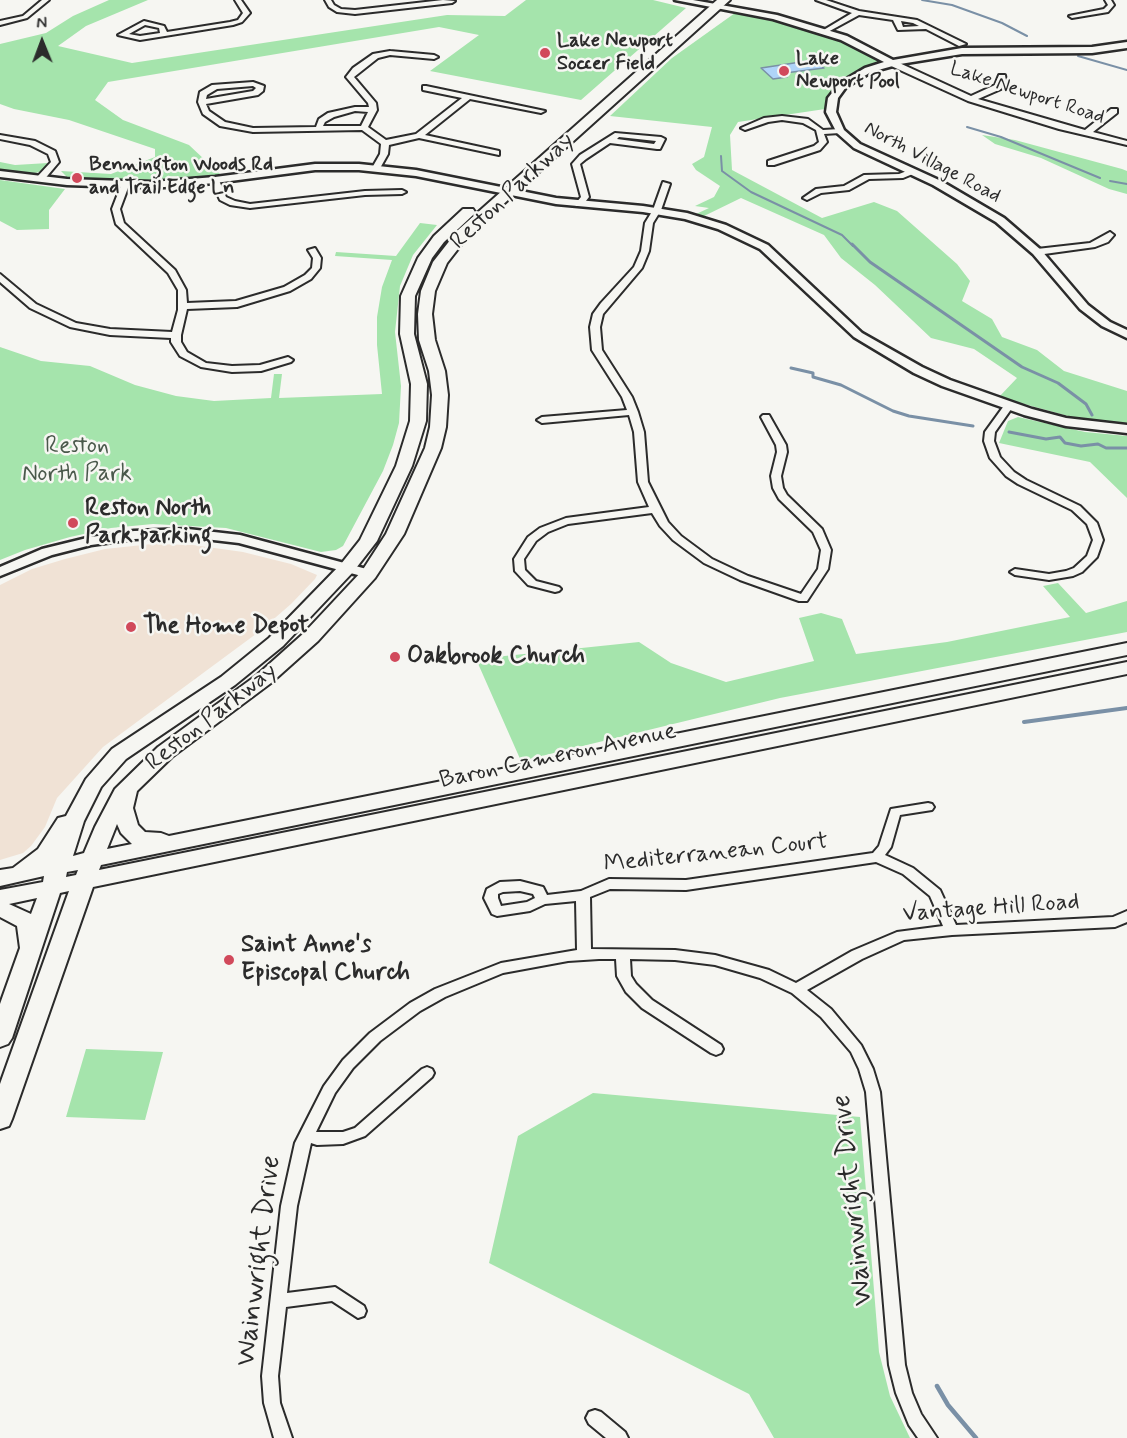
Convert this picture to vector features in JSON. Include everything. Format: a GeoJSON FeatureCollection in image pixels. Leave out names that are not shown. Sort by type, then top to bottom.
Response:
{"type":"FeatureCollection","features":[{"type":"Feature","properties":{"kind":"main road","name":"Reston Parkway"},"geometry":{"type":"LineString","coordinates":[[0,1038],[82,803],[93,784],[119,754],[239,672],[276,642],[347,568],[375,530],[404,466],[418,421],[419,384],[407,334],[406,310],[412,283],[425,258],[439,239],[500,191],[714,3]]}},
{"type":"Feature","properties":{"kind":"main road","name":"Reston Parkway"},"geometry":{"type":"LineString","coordinates":[[0,1119],[83,883],[113,810],[130,785],[165,752],[231,705],[311,637],[369,574],[395,534],[433,448],[438,427],[439,385],[425,325],[426,301],[431,281],[453,245],[500,191]]}},
{"type":"Feature","properties":{"kind":"main road","name":"Baron Cameron Avenue"},"geometry":{"type":"LineString","coordinates":[[0,878],[1127,649]]}},
{"type":"Feature","properties":{"kind":"main road","name":"Baron Cameron Avenue"},"geometry":{"type":"LineString","coordinates":[[0,898],[83,883],[1127,668]]}},
{"type":"Feature","properties":{"kind":"main road"},"geometry":{"type":"LineString","coordinates":[[130,785],[123,808],[124,820],[132,833],[140,839],[152,841],[200,837]]}},
{"type":"Feature","properties":{"kind":"main road"},"geometry":{"type":"LineString","coordinates":[[0,878],[28,866],[45,854],[69,817],[82,803]]}},
{"type":"Feature","properties":{"kind":"main road"},"geometry":{"type":"LineString","coordinates":[[0,909],[25,920],[30,935],[29,952]]}},
{"type":"Feature","properties":{"kind":"street"},"geometry":{"type":"LineString","coordinates":[[0,23],[24,17],[46,0]]}},
{"type":"Feature","properties":{"kind":"street"},"geometry":{"type":"LineString","coordinates":[[164,33],[162,27],[144,23],[122,35],[140,38],[164,33],[212,29],[240,21],[247,13],[238,0]]}},
{"type":"Feature","properties":{"kind":"street"},"geometry":{"type":"LineString","coordinates":[[328,0],[331,6],[339,11],[355,12],[454,0]]}},
{"type":"Feature","properties":{"kind":"street","name":"Lake Newport Road"},"geometry":{"type":"LineString","coordinates":[[679,0],[714,3],[824,32],[852,42],[971,99],[1086,134],[1127,143]]}},
{"type":"Feature","properties":{"kind":"street"},"geometry":{"type":"LineString","coordinates":[[819,0],[858,13],[896,18],[900,29],[929,27],[962,44]]}},
{"type":"Feature","properties":{"kind":"street"},"geometry":{"type":"LineString","coordinates":[[1072,16],[1106,11],[1111,5],[1108,0]]}},
{"type":"Feature","properties":{"kind":"street"},"geometry":{"type":"LineString","coordinates":[[824,32],[858,13]]}},
{"type":"Feature","properties":{"kind":"street","name":"North Village Road"},"geometry":{"type":"LineString","coordinates":[[1127,45],[1092,50],[962,51],[892,63],[868,70],[851,79],[837,91],[833,98],[831,112],[840,131],[869,153],[912,171],[979,206],[1017,233],[1037,252],[1084,308],[1127,335]]}},
{"type":"Feature","properties":{"kind":"street"},"geometry":{"type":"LineString","coordinates":[[364,128],[373,110],[372,103],[350,77],[364,62],[390,53],[434,57]]}},
{"type":"Feature","properties":{"kind":"street"},"geometry":{"type":"LineString","coordinates":[[971,99],[998,87],[1002,77]]}},
{"type":"Feature","properties":{"kind":"street"},"geometry":{"type":"LineString","coordinates":[[202,102],[248,96],[261,89],[260,86],[239,84],[214,87],[203,94],[202,102],[206,112],[223,124],[237,128],[282,131],[364,128],[385,143],[419,136],[496,153]]}},
{"type":"Feature","properties":{"kind":"street"},"geometry":{"type":"LineString","coordinates":[[426,88],[541,111]]}},
{"type":"Feature","properties":{"kind":"street"},"geometry":{"type":"LineString","coordinates":[[419,136],[469,96]]}},
{"type":"Feature","properties":{"kind":"street"},"geometry":{"type":"LineString","coordinates":[[318,130],[322,121],[331,115],[355,110],[373,110]]}},
{"type":"Feature","properties":{"kind":"street"},"geometry":{"type":"LineString","coordinates":[[1086,134],[1114,111]]}},
{"type":"Feature","properties":{"kind":"street"},"geometry":{"type":"LineString","coordinates":[[745,128],[767,120],[782,118],[812,123],[820,132],[823,142],[818,148],[771,163]]}},
{"type":"Feature","properties":{"kind":"street"},"geometry":{"type":"LineString","coordinates":[[820,132],[840,131]]}},
{"type":"Feature","properties":{"kind":"street"},"geometry":{"type":"LineString","coordinates":[[579,204],[585,197],[576,164],[583,157],[609,140],[618,135],[662,139],[657,147],[609,140]]}},
{"type":"Feature","properties":{"kind":"street"},"geometry":{"type":"LineString","coordinates":[[0,137],[32,143],[52,153],[55,162],[40,180]]}},
{"type":"Feature","properties":{"kind":"street"},"geometry":{"type":"LineString","coordinates":[[376,168],[384,154],[385,143]]}},
{"type":"Feature","properties":{"kind":"street"},"geometry":{"type":"LineString","coordinates":[[0,174],[40,180],[125,185],[215,180],[315,167],[376,168],[416,173],[500,191],[579,204],[657,210],[705,221],[752,240],[776,256],[843,322],[877,348],[946,383],[1066,422],[1127,429]]}},
{"type":"Feature","properties":{"kind":"street"},"geometry":{"type":"LineString","coordinates":[[807,198],[819,191],[846,188],[867,177],[900,176],[912,171]]}},
{"type":"Feature","properties":{"kind":"street"},"geometry":{"type":"LineString","coordinates":[[215,180],[223,198],[250,206],[365,193],[402,192]]}},
{"type":"Feature","properties":{"kind":"street"},"geometry":{"type":"LineString","coordinates":[[666,184],[657,210],[649,223],[645,250],[638,268],[604,305],[595,327],[597,350],[627,397],[633,412],[639,432],[643,482],[655,509],[677,538],[708,561],[744,578],[803,599],[823,569],[826,550],[818,531],[783,497],[778,488],[776,476],[782,445],[766,417]]}},
{"type":"Feature","properties":{"kind":"street"},"geometry":{"type":"LineString","coordinates":[[125,185],[116,209],[120,224],[172,272],[182,290],[183,306],[176,342],[183,354],[204,365],[246,369],[288,360]]}},
{"type":"Feature","properties":{"kind":"street"},"geometry":{"type":"LineString","coordinates":[[1037,252],[1092,245],[1105,240],[1110,235]]}},
{"type":"Feature","properties":{"kind":"street"},"geometry":{"type":"LineString","coordinates":[[183,306],[237,304],[287,289],[308,277],[316,268],[317,258],[312,250]]}},
{"type":"Feature","properties":{"kind":"street"},"geometry":{"type":"LineString","coordinates":[[0,277],[33,306],[73,325],[138,335],[176,335]]}},
{"type":"Feature","properties":{"kind":"street"},"geometry":{"type":"LineString","coordinates":[[1009,405],[990,432],[990,449],[994,458],[1022,482],[1076,508],[1092,523],[1098,540],[1092,557],[1078,570],[1069,574],[1049,577],[1015,572]]}},
{"type":"Feature","properties":{"kind":"street"},"geometry":{"type":"LineString","coordinates":[[542,420],[633,412]]}},
{"type":"Feature","properties":{"kind":"street"},"geometry":{"type":"LineString","coordinates":[[555,589],[532,583],[520,571],[519,559],[532,539],[544,530],[566,521],[655,509]]}},
{"type":"Feature","properties":{"kind":"street"},"geometry":{"type":"LineString","coordinates":[[0,572],[47,552],[71,545],[120,536],[166,533],[234,538],[369,574]]}},
{"type":"Feature","properties":{"kind":"street"},"geometry":{"type":"LineString","coordinates":[[928,807],[895,812],[885,847],[877,857],[908,871],[935,893],[952,930]]}},
{"type":"Feature","properties":{"kind":"street","name":"Mediterranean Court"},"geometry":{"type":"LineString","coordinates":[[584,955],[583,896],[611,883],[686,885],[877,857]]}},
{"type":"Feature","properties":{"kind":"street"},"geometry":{"type":"LineString","coordinates":[[543,900],[583,896]]}},
{"type":"Feature","properties":{"kind":"street","name":"Vantage Hill Road"},"geometry":{"type":"LineString","coordinates":[[797,989],[857,955],[902,935],[952,930],[1115,922],[1127,916]]}},
{"type":"Feature","properties":{"kind":"street"},"geometry":{"type":"LineString","coordinates":[[623,954],[624,976],[631,988],[647,1004],[716,1049]]}},
{"type":"Feature","properties":{"kind":"street","name":"Wainwright Drive"},"geometry":{"type":"LineString","coordinates":[[283,1438],[272,1403],[270,1376],[277,1301],[294,1174],[306,1135],[329,1090],[348,1064],[389,1025],[415,1007],[471,979],[501,968],[541,960],[584,955],[623,954],[715,960],[764,974],[797,989],[842,1029],[856,1049],[866,1069],[873,1092],[897,1365],[904,1393],[915,1419],[928,1438]]}},
{"type":"Feature","properties":{"kind":"street"},"geometry":{"type":"LineString","coordinates":[[306,1135],[317,1139],[343,1138],[360,1132],[427,1073]]}},
{"type":"Feature","properties":{"kind":"street"},"geometry":{"type":"LineString","coordinates":[[277,1301],[335,1294],[358,1311]]}},
{"type":"Feature","properties":{"kind":"street"},"geometry":{"type":"LineString","coordinates":[[595,1418],[619,1438]]}},
{"type":"Feature","properties":{"kind":"shaded area"},"geometry":{"type":"Polygon","coordinates":[[[152,544],[193,545],[243,552],[291,564],[317,575],[291,604],[260,631],[103,747],[57,798],[45,827],[31,846],[23,853],[0,860],[0,585],[32,569],[65,559],[105,549],[152,544]]]}},
{"type":"Feature","properties":{"kind":"green space"},"geometry":{"type":"Polygon","coordinates":[[[109,0],[148,0],[86,26],[58,46],[132,63],[447,15],[505,16],[526,0],[653,0],[686,8],[581,100],[430,71],[479,35],[439,27],[108,82],[95,100],[123,120],[189,145],[221,175],[133,181],[67,177],[61,171],[111,174],[155,157],[155,149],[69,120],[0,104],[0,44],[46,33],[73,16],[109,0]]]}},
{"type":"Feature","properties":{"kind":"green space"},"geometry":{"type":"Polygon","coordinates":[[[735,13],[759,16],[836,38],[881,62],[855,74],[836,87],[828,97],[825,109],[738,122],[730,135],[732,170],[822,218],[874,202],[897,211],[957,264],[970,281],[962,301],[992,319],[1002,337],[1037,350],[1064,371],[1127,391],[1127,425],[1075,418],[999,397],[1017,378],[974,349],[931,338],[875,285],[841,258],[824,235],[741,198],[702,217],[694,215],[709,208],[695,206],[714,197],[720,186],[696,170],[692,164],[704,157],[712,127],[610,116],[672,58],[735,13]]]}},
{"type":"Feature","properties":{"kind":"green space"},"geometry":{"type":"Polygon","coordinates":[[[982,135],[1015,140],[1127,171],[1127,194],[1109,189],[1041,158],[995,144],[982,135]]]}},
{"type":"Feature","properties":{"kind":"green space"},"geometry":{"type":"Polygon","coordinates":[[[0,162],[15,165],[48,163],[43,171],[31,174],[0,169],[0,162]]]}},
{"type":"Feature","properties":{"kind":"green space"},"geometry":{"type":"Polygon","coordinates":[[[0,180],[65,189],[49,210],[49,229],[17,230],[0,221],[0,180]]]}},
{"type":"Feature","properties":{"kind":"green space","name":"Reston North Park"},"geometry":{"type":"Polygon","coordinates":[[[420,223],[437,225],[413,255],[400,286],[395,332],[401,386],[399,423],[383,471],[343,546],[336,550],[321,552],[226,528],[153,524],[111,528],[70,537],[0,560],[0,347],[41,361],[90,366],[135,385],[176,396],[214,401],[271,398],[274,374],[282,374],[279,398],[382,394],[377,345],[377,317],[382,287],[392,260],[335,256],[336,252],[396,256],[420,223]]]}},
{"type":"Feature","properties":{"kind":"green space"},"geometry":{"type":"Polygon","coordinates":[[[1018,417],[1085,432],[1127,436],[1127,498],[1090,462],[999,443],[1008,421],[1018,417]]]}},
{"type":"Feature","properties":{"kind":"green space"},"geometry":{"type":"Polygon","coordinates":[[[1058,583],[1086,613],[1127,601],[1127,632],[780,698],[521,761],[476,659],[639,642],[671,663],[726,682],[814,661],[799,618],[821,613],[842,619],[856,654],[947,642],[1070,617],[1043,586],[1058,583]]]}},
{"type":"Feature","properties":{"kind":"green space"},"geometry":{"type":"Polygon","coordinates":[[[86,1049],[163,1052],[145,1120],[66,1117],[86,1049]]]}},
{"type":"Feature","properties":{"kind":"green space"},"geometry":{"type":"Polygon","coordinates":[[[593,1093],[860,1117],[879,1352],[890,1396],[910,1438],[774,1438],[749,1394],[489,1263],[518,1136],[593,1093]]]}},
{"type":"Feature","properties":{"kind":"water","name":"Lake Newport Pool"},"geometry":{"type":"Polygon","coordinates":[[[814,60],[824,68],[785,73],[787,77],[773,79],[761,68],[814,60]]]}},
{"type":"Feature","properties":{"kind":"waterway"},"geometry":{"type":"LineString","coordinates":[[922,0],[952,5],[1002,23],[1027,36]]}},
{"type":"Feature","properties":{"kind":"waterway"},"geometry":{"type":"LineString","coordinates":[[1078,56],[1127,70]]}},
{"type":"Feature","properties":{"kind":"waterway"},"geometry":{"type":"LineString","coordinates":[[967,127],[1001,137],[1100,178]]}},
{"type":"Feature","properties":{"kind":"waterway"},"geometry":{"type":"LineString","coordinates":[[721,156],[722,171],[751,192],[842,235],[853,246]]}},
{"type":"Feature","properties":{"kind":"waterway"},"geometry":{"type":"LineString","coordinates":[[1110,181],[1127,184]]}},
{"type":"Feature","properties":{"kind":"waterway"},"geometry":{"type":"LineString","coordinates":[[852,244],[870,262],[1022,367],[1058,383],[1086,404],[1092,415]]}},
{"type":"Feature","properties":{"kind":"waterway"},"geometry":{"type":"LineString","coordinates":[[791,368],[813,373],[813,377],[841,385],[893,411],[909,416],[973,426]]}},
{"type":"Feature","properties":{"kind":"waterway"},"geometry":{"type":"LineString","coordinates":[[1009,432],[1046,439],[1060,437],[1065,443],[1081,446],[1098,444],[1106,448],[1127,448]]}},
{"type":"Feature","properties":{"kind":"waterway"},"geometry":{"type":"LineString","coordinates":[[1024,722],[1127,708]]}},
{"type":"Feature","properties":{"kind":"waterway"},"geometry":{"type":"LineString","coordinates":[[937,1386],[948,1405],[976,1438]]}},
{"type":"Feature","properties":{"kind":"place","name":"Lake Newport Soccer Field"},"geometry":{"type":"Point","coordinates":[545,53]}},
{"type":"Feature","properties":{"kind":"place","name":"Lake Newport Pool"},"geometry":{"type":"Point","coordinates":[784,71]}},
{"type":"Feature","properties":{"kind":"place","name":"Bennington Woods Rd and Trail Edge Ln"},"geometry":{"type":"Point","coordinates":[77,178]}},
{"type":"Feature","properties":{"kind":"place","name":"Reston North Park parking"},"geometry":{"type":"Point","coordinates":[73,523]}},
{"type":"Feature","properties":{"kind":"place","name":"The Home Depot"},"geometry":{"type":"Point","coordinates":[131,627]}},
{"type":"Feature","properties":{"kind":"place","name":"Oakbrook Church"},"geometry":{"type":"Point","coordinates":[395,657]}},
{"type":"Feature","properties":{"kind":"place","name":"Saint Anne's Episcopal Church"},"geometry":{"type":"Point","coordinates":[229,960]}}]}
